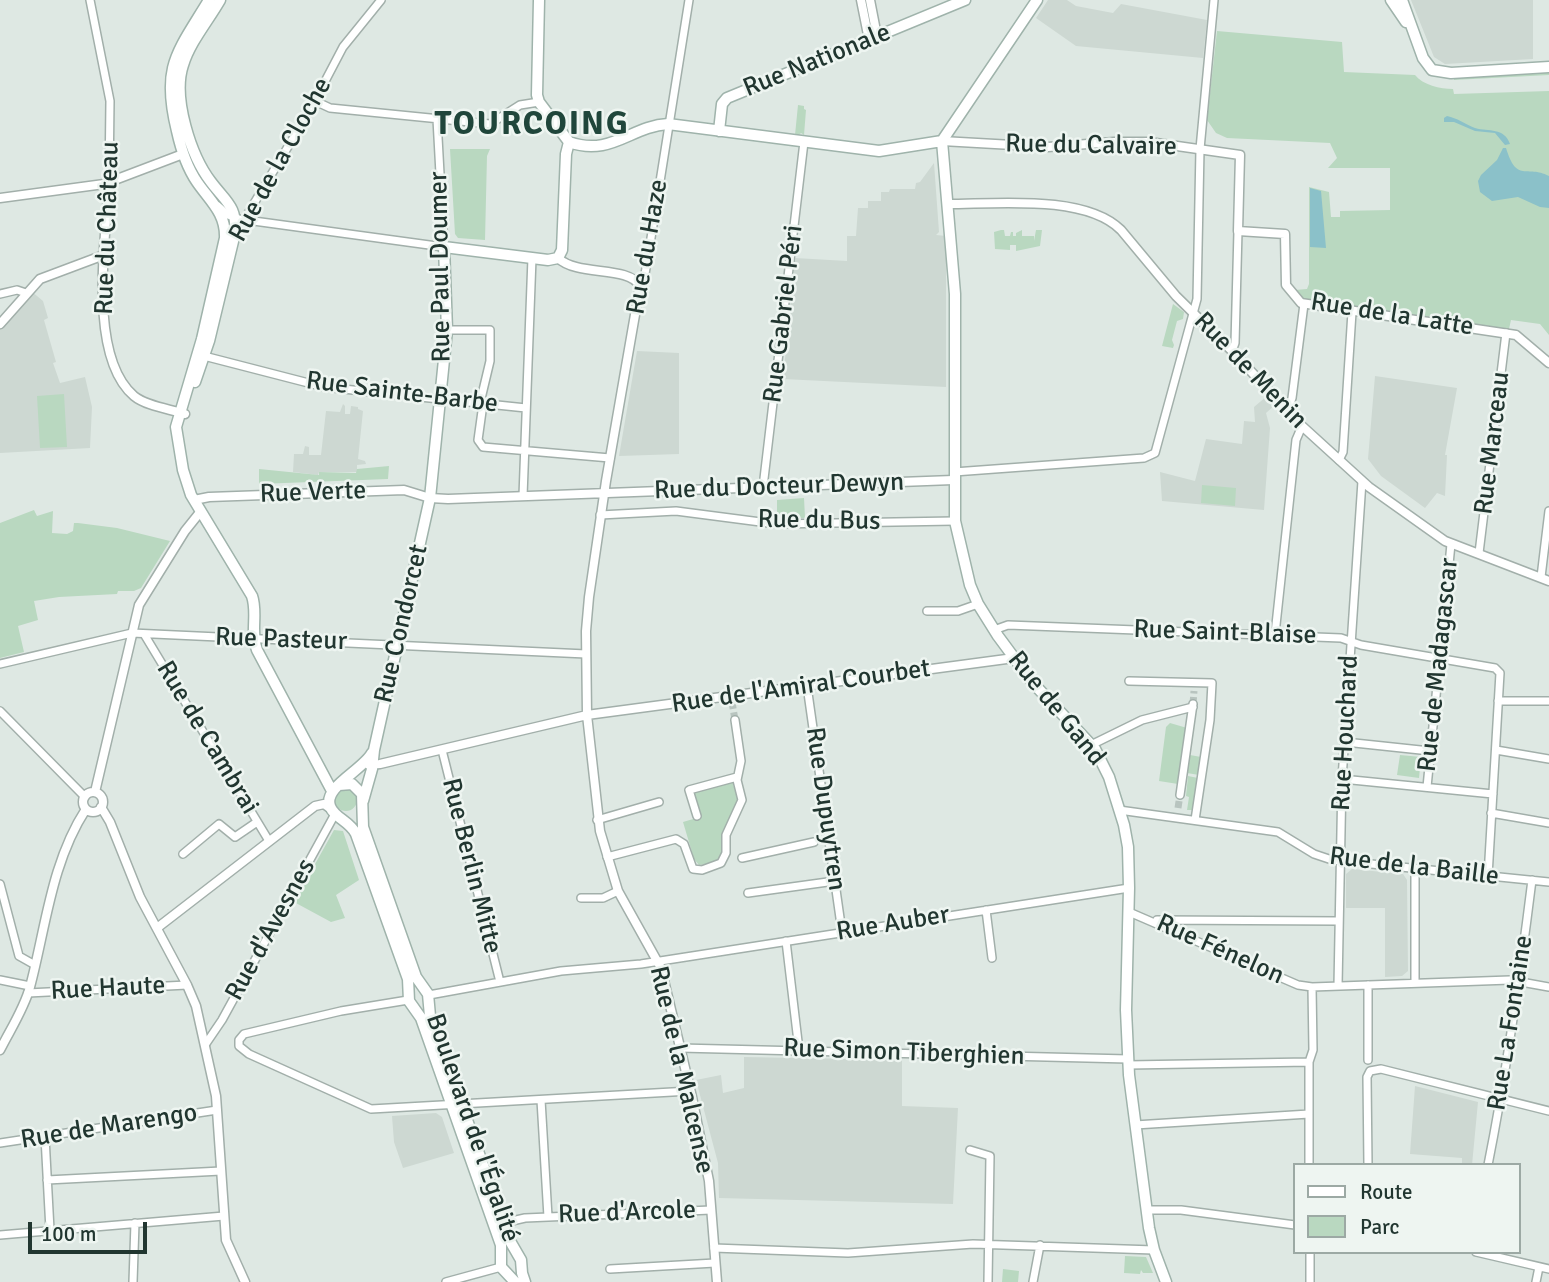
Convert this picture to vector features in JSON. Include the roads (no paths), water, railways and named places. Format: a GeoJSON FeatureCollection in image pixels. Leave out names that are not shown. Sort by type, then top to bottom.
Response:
{"type":"FeatureCollection","features":[{"type":"Feature","properties":{"kind":"main road"},"geometry":{"type":"LineString","coordinates":[[209,0],[179,48],[170,72],[171,104],[197,182],[215,204]]}},
{"type":"Feature","properties":{"kind":"main road"},"geometry":{"type":"LineString","coordinates":[[220,0],[186,58],[180,78],[182,108],[189,152],[240,218]]}},
{"type":"Feature","properties":{"kind":"main road"},"geometry":{"type":"LineString","coordinates":[[539,0],[536,86],[539,102],[569,142],[607,145],[654,126],[671,124],[884,152],[943,141],[1037,0]]}},
{"type":"Feature","properties":{"kind":"main road","name":"Rue Nationale"},"geometry":{"type":"LineString","coordinates":[[719,131],[725,99],[965,0]]}},
{"type":"Feature","properties":{"kind":"main road"},"geometry":{"type":"LineString","coordinates":[[1391,0],[1415,38]]}},
{"type":"Feature","properties":{"kind":"main road"},"geometry":{"type":"LineString","coordinates":[[1402,0],[1423,58],[1432,70],[1445,73],[1549,67]]}},
{"type":"Feature","properties":{"kind":"main road","name":"Rue de Gand"},"geometry":{"type":"LineString","coordinates":[[943,141],[955,305],[955,521],[970,585],[978,604],[1014,658],[1043,694],[1091,745],[1106,769],[1119,810],[1128,847],[1128,1062],[1146,1210],[1154,1250],[1166,1282]]}},
{"type":"Feature","properties":{"kind":"main road"},"geometry":{"type":"LineString","coordinates":[[444,247],[548,260],[558,257],[562,250],[566,154],[569,142]]}},
{"type":"Feature","properties":{"kind":"main road","name":"Rue de la Cloche"},"geometry":{"type":"LineString","coordinates":[[201,355],[224,247],[225,229],[215,204]]}},
{"type":"Feature","properties":{"kind":"main road","name":"Rue de la Cloche"},"geometry":{"type":"LineString","coordinates":[[194,500],[185,478],[180,454],[182,413],[240,218]]}},
{"type":"Feature","properties":{"kind":"main road","name":"Rue Paul Doumer"},"geometry":{"type":"LineString","coordinates":[[430,498],[447,330],[444,247]]}},
{"type":"Feature","properties":{"kind":"main road","name":"Rue Condorcet"},"geometry":{"type":"LineString","coordinates":[[363,804],[369,764],[430,498]]}},
{"type":"Feature","properties":{"kind":"main road"},"geometry":{"type":"LineString","coordinates":[[194,500],[252,596],[257,650],[335,788]]}},
{"type":"Feature","properties":{"kind":"main road"},"geometry":{"type":"LineString","coordinates":[[335,788],[345,783],[354,785],[361,792],[363,804],[353,816],[335,813],[329,800],[335,788],[369,764]]}},
{"type":"Feature","properties":{"kind":"main road","name":"Boulevard de l'Égalité"},"geometry":{"type":"LineString","coordinates":[[363,804],[361,818],[366,836],[416,977],[427,995],[430,1016],[501,1245],[503,1267],[514,1282]]}},
{"type":"Feature","properties":{"kind":"main road","name":"Boulevard de l'Égalité"},"geometry":{"type":"LineString","coordinates":[[335,813],[348,822],[356,834],[408,979],[410,1000],[421,1018],[511,1245],[518,1256]]}},
{"type":"Feature","properties":{"kind":"main road"},"geometry":{"type":"LineString","coordinates":[[414,988],[427,995],[423,1007],[410,1000],[414,988]]}},
{"type":"Feature","properties":{"kind":"main road"},"geometry":{"type":"LineString","coordinates":[[509,1254],[518,1256],[522,1267],[516,1273],[503,1267],[509,1254]]}},
{"type":"Feature","properties":{"kind":"main road","name":"Boulevard de l'Égalité"},"geometry":{"type":"LineString","coordinates":[[522,1267],[525,1282]]}},
{"type":"Feature","properties":{"kind":"street","name":"Rue du Château"},"geometry":{"type":"LineString","coordinates":[[90,0],[110,102],[109,182],[102,292],[105,334],[117,371],[129,391],[136,398],[182,413]]}},
{"type":"Feature","properties":{"kind":"street","name":"Rue de la Cloche"},"geometry":{"type":"LineString","coordinates":[[240,218],[315,101],[347,40],[381,0]]}},
{"type":"Feature","properties":{"kind":"street","name":"Rue du Haze"},"geometry":{"type":"LineString","coordinates":[[604,494],[639,297],[639,283],[645,272],[671,124],[690,0]]}},
{"type":"Feature","properties":{"kind":"street"},"geometry":{"type":"LineString","coordinates":[[861,0],[873,38]]}},
{"type":"Feature","properties":{"kind":"street"},"geometry":{"type":"LineString","coordinates":[[870,0],[873,38]]}},
{"type":"Feature","properties":{"kind":"street"},"geometry":{"type":"LineString","coordinates":[[953,476],[1151,457],[1158,445],[1197,293],[1200,149],[1214,0]]}},
{"type":"Feature","properties":{"kind":"street"},"geometry":{"type":"LineString","coordinates":[[315,101],[330,108],[490,124],[520,105],[539,102]]}},
{"type":"Feature","properties":{"kind":"street","name":"Rue Paul Doumer"},"geometry":{"type":"LineString","coordinates":[[437,119],[444,247]]}},
{"type":"Feature","properties":{"kind":"street","name":"Rue du Calvaire"},"geometry":{"type":"LineString","coordinates":[[943,141],[1048,148],[1140,142],[1240,155],[1238,231]]}},
{"type":"Feature","properties":{"kind":"street","name":"Rue Gabriel Péri"},"geometry":{"type":"LineString","coordinates":[[763,487],[804,142]]}},
{"type":"Feature","properties":{"kind":"street"},"geometry":{"type":"LineString","coordinates":[[0,198],[109,182],[189,152]]}},
{"type":"Feature","properties":{"kind":"street"},"geometry":{"type":"LineString","coordinates":[[215,204],[223,212],[240,218],[444,247]]}},
{"type":"Feature","properties":{"kind":"street","name":"Rue de Menin"},"geometry":{"type":"LineString","coordinates":[[948,204],[1042,205],[1098,215],[1121,230],[1171,290],[1302,426],[1362,481],[1451,544],[1545,579]]}},
{"type":"Feature","properties":{"kind":"street"},"geometry":{"type":"LineString","coordinates":[[1232,351],[1235,343],[1238,231]]}},
{"type":"Feature","properties":{"kind":"street","name":"Rue de la Latte"},"geometry":{"type":"LineString","coordinates":[[1238,231],[1284,234],[1286,285],[1304,304],[1523,338],[1549,363]]}},
{"type":"Feature","properties":{"kind":"street"},"geometry":{"type":"LineString","coordinates":[[0,324],[26,293],[45,276],[104,255]]}},
{"type":"Feature","properties":{"kind":"street"},"geometry":{"type":"LineString","coordinates":[[558,257],[571,267],[629,277],[639,283]]}},
{"type":"Feature","properties":{"kind":"street"},"geometry":{"type":"LineString","coordinates":[[523,496],[532,258]]}},
{"type":"Feature","properties":{"kind":"street"},"geometry":{"type":"LineString","coordinates":[[0,294],[17,290],[26,293]]}},
{"type":"Feature","properties":{"kind":"street"},"geometry":{"type":"LineString","coordinates":[[1288,411],[1304,304]]}},
{"type":"Feature","properties":{"kind":"street"},"geometry":{"type":"LineString","coordinates":[[1339,460],[1343,452],[1352,312]]}},
{"type":"Feature","properties":{"kind":"street"},"geometry":{"type":"LineString","coordinates":[[447,330],[490,330],[490,361],[481,404],[478,440],[481,446],[610,458]]}},
{"type":"Feature","properties":{"kind":"street","name":"Rue Marceau"},"geometry":{"type":"LineString","coordinates":[[1479,553],[1506,334]]}},
{"type":"Feature","properties":{"kind":"street","name":"Rue Sainte-Barbe"},"geometry":{"type":"LineString","coordinates":[[201,355],[320,387],[526,408]]}},
{"type":"Feature","properties":{"kind":"street"},"geometry":{"type":"LineString","coordinates":[[1275,634],[1296,440],[1302,426]]}},
{"type":"Feature","properties":{"kind":"street","name":"Rue du Docteur Dewyn"},"geometry":{"type":"LineString","coordinates":[[523,496],[763,487],[953,476]]}},
{"type":"Feature","properties":{"kind":"street","name":"Rue Houchard"},"geometry":{"type":"LineString","coordinates":[[1338,986],[1342,779],[1362,481]]}},
{"type":"Feature","properties":{"kind":"street","name":"Rue Verte"},"geometry":{"type":"LineString","coordinates":[[194,500],[209,497],[390,490],[415,492],[430,498],[523,496]]}},
{"type":"Feature","properties":{"kind":"street","name":"Rue de la Malcense"},"geometry":{"type":"LineString","coordinates":[[604,494],[587,612],[586,654],[587,715],[597,820],[618,891],[657,961],[680,1048],[705,1159],[717,1282]]}},
{"type":"Feature","properties":{"kind":"street"},"geometry":{"type":"LineString","coordinates":[[95,792],[137,610],[143,596],[185,531],[201,511]]}},
{"type":"Feature","properties":{"kind":"street","name":"Rue du Bus"},"geometry":{"type":"LineString","coordinates":[[600,515],[676,511],[776,524],[955,521]]}},
{"type":"Feature","properties":{"kind":"street"},"geometry":{"type":"LineString","coordinates":[[1545,579],[1549,511]]}},
{"type":"Feature","properties":{"kind":"street","name":"Rue de Madagascar"},"geometry":{"type":"LineString","coordinates":[[1427,786],[1451,544]]}},
{"type":"Feature","properties":{"kind":"street"},"geometry":{"type":"LineString","coordinates":[[927,611],[958,611],[978,604]]}},
{"type":"Feature","properties":{"kind":"street","name":"Rue Saint-Blaise"},"geometry":{"type":"LineString","coordinates":[[994,629],[1008,625],[1341,638],[1495,668],[1500,673],[1499,701]]}},
{"type":"Feature","properties":{"kind":"street","name":"Rue Pasteur"},"geometry":{"type":"LineString","coordinates":[[0,664],[132,633],[586,654]]}},
{"type":"Feature","properties":{"kind":"street","name":"Rue de Cambrai"},"geometry":{"type":"LineString","coordinates":[[144,634],[269,841]]}},
{"type":"Feature","properties":{"kind":"street","name":"Rue de l'Amiral Courbet"},"geometry":{"type":"LineString","coordinates":[[369,764],[442,750],[587,715],[732,699],[1014,658]]}},
{"type":"Feature","properties":{"kind":"street"},"geometry":{"type":"LineString","coordinates":[[1129,681],[1194,686],[1212,682],[1210,720],[1195,820]]}},
{"type":"Feature","properties":{"kind":"street","name":"Rue Dupuytren"},"geometry":{"type":"LineString","coordinates":[[807,686],[842,932]]}},
{"type":"Feature","properties":{"kind":"street"},"geometry":{"type":"LineString","coordinates":[[1488,876],[1499,701],[1549,701]]}},
{"type":"Feature","properties":{"kind":"street"},"geometry":{"type":"LineString","coordinates":[[1091,745],[1138,721],[1193,705],[1180,795]]}},
{"type":"Feature","properties":{"kind":"street"},"geometry":{"type":"LineString","coordinates":[[0,711],[85,797]]}},
{"type":"Feature","properties":{"kind":"street"},"geometry":{"type":"LineString","coordinates":[[607,857],[677,839],[684,844],[693,869],[718,865],[725,856],[726,835],[741,803],[737,777],[741,761],[735,720]]}},
{"type":"Feature","properties":{"kind":"street"},"geometry":{"type":"LineString","coordinates":[[1345,742],[1430,751]]}},
{"type":"Feature","properties":{"kind":"street","name":"Rue Berlin Mitte"},"geometry":{"type":"LineString","coordinates":[[442,750],[499,982]]}},
{"type":"Feature","properties":{"kind":"street"},"geometry":{"type":"LineString","coordinates":[[1496,750],[1549,759]]}},
{"type":"Feature","properties":{"kind":"street"},"geometry":{"type":"LineString","coordinates":[[697,816],[689,790],[737,777]]}},
{"type":"Feature","properties":{"kind":"street"},"geometry":{"type":"LineString","coordinates":[[1342,779],[1493,794]]}},
{"type":"Feature","properties":{"kind":"street"},"geometry":{"type":"LineString","coordinates":[[0,1050],[29,989],[54,881],[72,834],[86,808],[85,797],[95,792]]}},
{"type":"Feature","properties":{"kind":"street"},"geometry":{"type":"LineString","coordinates":[[95,792],[102,798],[101,807],[110,822],[138,892],[196,1006],[218,1110],[227,1245],[245,1282]]}},
{"type":"Feature","properties":{"kind":"street"},"geometry":{"type":"LineString","coordinates":[[597,820],[659,802]]}},
{"type":"Feature","properties":{"kind":"street"},"geometry":{"type":"LineString","coordinates":[[157,928],[315,806],[324,804],[335,813]]}},
{"type":"Feature","properties":{"kind":"street"},"geometry":{"type":"LineString","coordinates":[[86,808],[94,811],[101,807]]}},
{"type":"Feature","properties":{"kind":"street"},"geometry":{"type":"LineString","coordinates":[[1177,818],[1178,808]]}},
{"type":"Feature","properties":{"kind":"street","name":"Rue de la Baille"},"geometry":{"type":"LineString","coordinates":[[1119,810],[1278,832],[1314,855],[1339,861],[1549,882]]}},
{"type":"Feature","properties":{"kind":"street","name":"Rue d'Avesnes"},"geometry":{"type":"LineString","coordinates":[[205,1045],[222,1020],[335,813]]}},
{"type":"Feature","properties":{"kind":"street"},"geometry":{"type":"LineString","coordinates":[[1492,813],[1549,823]]}},
{"type":"Feature","properties":{"kind":"street"},"geometry":{"type":"LineString","coordinates":[[183,854],[219,824],[235,837],[257,822]]}},
{"type":"Feature","properties":{"kind":"street"},"geometry":{"type":"LineString","coordinates":[[742,858],[814,842]]}},
{"type":"Feature","properties":{"kind":"street"},"geometry":{"type":"LineString","coordinates":[[1415,869],[1415,983]]}},
{"type":"Feature","properties":{"kind":"street","name":"Rue La Fontaine"},"geometry":{"type":"LineString","coordinates":[[1488,1163],[1520,981],[1532,880]]}},
{"type":"Feature","properties":{"kind":"street"},"geometry":{"type":"LineString","coordinates":[[748,893],[835,881]]}},
{"type":"Feature","properties":{"kind":"street"},"geometry":{"type":"LineString","coordinates":[[0,884],[19,957],[35,965]]}},
{"type":"Feature","properties":{"kind":"street","name":"Rue Auber"},"geometry":{"type":"LineString","coordinates":[[427,995],[573,970],[657,961],[1129,888]]}},
{"type":"Feature","properties":{"kind":"street"},"geometry":{"type":"LineString","coordinates":[[581,898],[603,898],[618,891]]}},
{"type":"Feature","properties":{"kind":"street"},"geometry":{"type":"LineString","coordinates":[[986,910],[992,958]]}},
{"type":"Feature","properties":{"kind":"street","name":"Rue Fénelon"},"geometry":{"type":"LineString","coordinates":[[1129,912],[1153,920],[1298,985],[1312,987],[1520,981],[1549,987]]}},
{"type":"Feature","properties":{"kind":"street"},"geometry":{"type":"LineString","coordinates":[[1153,920],[1338,921]]}},
{"type":"Feature","properties":{"kind":"street"},"geometry":{"type":"LineString","coordinates":[[786,941],[799,1050]]}},
{"type":"Feature","properties":{"kind":"street","name":"Rue Haute"},"geometry":{"type":"LineString","coordinates":[[0,980],[29,989],[187,985]]}},
{"type":"Feature","properties":{"kind":"street"},"geometry":{"type":"LineString","coordinates":[[1368,985],[1368,1060]]}},
{"type":"Feature","properties":{"kind":"street"},"geometry":{"type":"LineString","coordinates":[[1309,1163],[1312,987]]}},
{"type":"Feature","properties":{"kind":"street"},"geometry":{"type":"LineString","coordinates":[[410,1000],[341,1011],[244,1034],[238,1043],[245,1052],[366,1109],[690,1091]]}},
{"type":"Feature","properties":{"kind":"street","name":"Rue Simon Tiberghien"},"geometry":{"type":"LineString","coordinates":[[680,1048],[1128,1062],[1309,1062]]}},
{"type":"Feature","properties":{"kind":"street"},"geometry":{"type":"LineString","coordinates":[[1368,1163],[1367,1083],[1370,1071],[1381,1069],[1549,1111]]}},
{"type":"Feature","properties":{"kind":"street"},"geometry":{"type":"LineString","coordinates":[[541,1100],[548,1217]]}},
{"type":"Feature","properties":{"kind":"street","name":"Rue de Marengo"},"geometry":{"type":"LineString","coordinates":[[0,1143],[218,1110]]}},
{"type":"Feature","properties":{"kind":"street"},"geometry":{"type":"LineString","coordinates":[[1135,1125],[1309,1114]]}},
{"type":"Feature","properties":{"kind":"street"},"geometry":{"type":"LineString","coordinates":[[45,1137],[50,1230]]}},
{"type":"Feature","properties":{"kind":"street"},"geometry":{"type":"LineString","coordinates":[[970,1150],[990,1156],[988,1282]]}},
{"type":"Feature","properties":{"kind":"street"},"geometry":{"type":"LineString","coordinates":[[47,1180],[221,1171]]}},
{"type":"Feature","properties":{"kind":"street","name":"Rue d'Arcole"},"geometry":{"type":"LineString","coordinates":[[503,1223],[519,1218],[711,1210]]}},
{"type":"Feature","properties":{"kind":"street"},"geometry":{"type":"LineString","coordinates":[[1146,1210],[1181,1210],[1294,1225]]}},
{"type":"Feature","properties":{"kind":"street"},"geometry":{"type":"LineString","coordinates":[[0,1235],[223,1216]]}},
{"type":"Feature","properties":{"kind":"street"},"geometry":{"type":"LineString","coordinates":[[134,1282],[135,1223]]}},
{"type":"Feature","properties":{"kind":"street"},"geometry":{"type":"LineString","coordinates":[[714,1248],[848,1253],[989,1244],[1154,1250]]}},
{"type":"Feature","properties":{"kind":"street"},"geometry":{"type":"LineString","coordinates":[[1033,1282],[1040,1245]]}},
{"type":"Feature","properties":{"kind":"street"},"geometry":{"type":"LineString","coordinates":[[1310,1254],[1310,1282]]}},
{"type":"Feature","properties":{"kind":"street"},"geometry":{"type":"LineString","coordinates":[[1484,1254],[1549,1269]]}},
{"type":"Feature","properties":{"kind":"street"},"geometry":{"type":"LineString","coordinates":[[610,1269],[715,1263]]}},
{"type":"Feature","properties":{"kind":"street"},"geometry":{"type":"LineString","coordinates":[[446,1282],[503,1267]]}},
{"type":"Feature","properties":{"kind":"street"},"geometry":{"type":"LineString","coordinates":[[1536,1282],[1539,1267]]}},
{"type":"Feature","properties":{"kind":"water"},"geometry":{"type":"Polygon","coordinates":[[[1447,116],[1475,128],[1496,131],[1504,135],[1510,144],[1505,145],[1495,133],[1475,131],[1454,122],[1444,122],[1447,116]]]}},
{"type":"Feature","properties":{"kind":"water"},"geometry":{"type":"Polygon","coordinates":[[[1503,148],[1506,148],[1518,170],[1549,176],[1549,208],[1518,197],[1492,201],[1480,192],[1478,181],[1481,175],[1497,160],[1503,148]]]}},
{"type":"Feature","properties":{"kind":"water"},"geometry":{"type":"Polygon","coordinates":[[[1310,188],[1321,191],[1326,248],[1310,247],[1310,188]]]}},
{"type":"Feature","properties":{"kind":"tunnel"},"geometry":{"type":"LineString","coordinates":[[1193,704],[1194,691]]}},
{"type":"Feature","properties":{"kind":"tunnel"},"geometry":{"type":"LineString","coordinates":[[732,702],[735,720]]}},
{"type":"Feature","properties":{"kind":"tunnel"},"geometry":{"type":"LineString","coordinates":[[1178,808],[1180,795]]}},
{"type":"Feature","properties":{"kind":"district","name":"TOURCOING"},"geometry":{"type":"Point","coordinates":[532,125]}}]}
